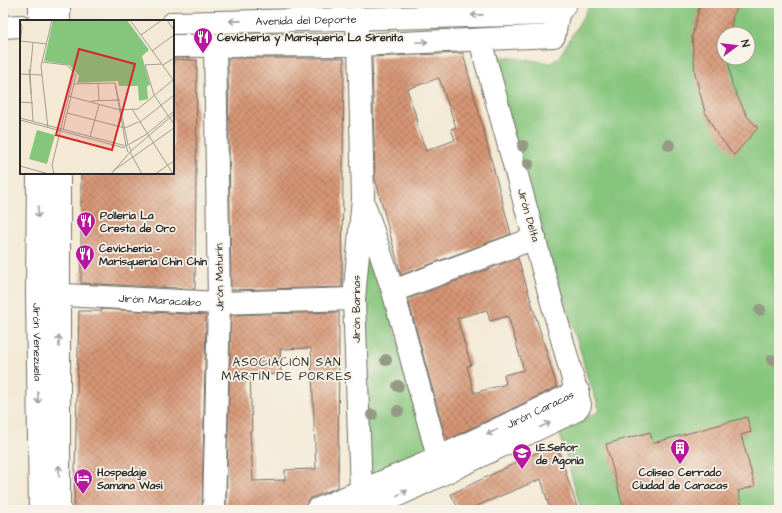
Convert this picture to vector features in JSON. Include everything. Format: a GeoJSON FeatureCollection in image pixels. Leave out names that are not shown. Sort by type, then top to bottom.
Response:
{"type":"FeatureCollection","features":[{"type":"Feature","properties":{"kind":"street"},"geometry":{"type":"LineString","coordinates":[[40,3],[40,20]]}},
{"type":"Feature","properties":{"kind":"street"},"geometry":{"type":"LineString","coordinates":[[59,3],[59,20]]}},
{"type":"Feature","properties":{"kind":"street"},"geometry":{"type":"LineString","coordinates":[[174,46],[359,45],[554,36],[562,8]]}},
{"type":"Feature","properties":{"kind":"street","name":"Avenida del Deporte"},"geometry":{"type":"LineString","coordinates":[[174,23],[356,18],[562,8]]}},
{"type":"Feature","properties":{"kind":"street","name":"Jirón Barinas"},"geometry":{"type":"LineString","coordinates":[[356,18],[359,45],[363,198],[354,300],[366,505]]}},
{"type":"Feature","properties":{"kind":"street"},"geometry":{"type":"LineString","coordinates":[[3,27],[20,26]]}},
{"type":"Feature","properties":{"kind":"street","name":"Jirón Delta"},"geometry":{"type":"LineString","coordinates":[[480,40],[578,391]]}},
{"type":"Feature","properties":{"kind":"street","name":"Jirón Maturín"},"geometry":{"type":"LineString","coordinates":[[214,510],[219,303],[215,45]]}},
{"type":"Feature","properties":{"kind":"street","name":"Jirón Venezuela"},"geometry":{"type":"LineString","coordinates":[[38,174],[37,294],[40,510]]}},
{"type":"Feature","properties":{"kind":"street","name":"Jirón Venezuela"},"geometry":{"type":"LineString","coordinates":[[59,174],[59,510]]}},
{"type":"Feature","properties":{"kind":"street","name":"Jirón Barinas"},"geometry":{"type":"LineString","coordinates":[[363,198],[393,291],[440,466]]}},
{"type":"Feature","properties":{"kind":"street"},"geometry":{"type":"LineString","coordinates":[[393,291],[535,238]]}},
{"type":"Feature","properties":{"kind":"street","name":"Jirón Maracaibo"},"geometry":{"type":"LineString","coordinates":[[37,294],[219,303],[354,300]]}},
{"type":"Feature","properties":{"kind":"street","name":"Jirón Caracas"},"geometry":{"type":"LineString","coordinates":[[316,510],[366,505],[578,391]]}},
{"type":"Feature","properties":{"kind":"green space"},"geometry":{"type":"Polygon","coordinates":[[[591,3],[779,3],[779,510],[581,510],[559,431],[600,411],[588,380],[581,353],[487,63],[490,58],[498,56],[552,63],[561,54],[591,3]]]}},
{"type":"Feature","properties":{"kind":"green space"},"geometry":{"type":"Polygon","coordinates":[[[365,230],[431,454],[369,479],[360,291],[365,230]]]}},
{"type":"Feature","properties":{"kind":"building"},"geometry":{"type":"Polygon","coordinates":[[[700,3],[740,3],[733,16],[731,26],[716,26],[716,66],[729,66],[732,85],[747,116],[758,128],[734,155],[717,134],[705,112],[695,74],[692,37],[700,3]]]}},
{"type":"Feature","properties":{"kind":"building"},"geometry":{"type":"Polygon","coordinates":[[[463,53],[511,234],[401,275],[375,178],[372,57],[463,53]],[[439,78],[407,89],[418,122],[416,123],[426,151],[455,140],[451,129],[456,127],[439,78]]]}},
{"type":"Feature","properties":{"kind":"building"},"geometry":{"type":"Polygon","coordinates":[[[228,58],[344,58],[342,287],[231,290],[228,58]]]}},
{"type":"Feature","properties":{"kind":"building"},"geometry":{"type":"Polygon","coordinates":[[[174,59],[197,60],[195,289],[81,283],[81,174],[174,174],[174,59]]]}},
{"type":"Feature","properties":{"kind":"building"},"geometry":{"type":"Polygon","coordinates":[[[518,258],[557,387],[449,439],[445,435],[408,299],[518,258]],[[487,310],[457,318],[471,365],[467,366],[474,393],[506,384],[504,375],[524,370],[508,316],[490,321],[487,310]]]}},
{"type":"Feature","properties":{"kind":"building"},"geometry":{"type":"Polygon","coordinates":[[[101,309],[206,315],[202,510],[74,510],[79,311],[102,311],[101,309]]]}},
{"type":"Feature","properties":{"kind":"building"},"geometry":{"type":"Polygon","coordinates":[[[339,312],[338,487],[311,498],[304,507],[297,510],[226,510],[231,315],[339,312]],[[311,348],[280,349],[281,374],[250,375],[252,431],[250,431],[253,481],[285,480],[285,470],[316,469],[311,348]]]}},
{"type":"Feature","properties":{"kind":"building","name":"Coliseo Cerrado Ciudad de Caracas"},"geometry":{"type":"Polygon","coordinates":[[[747,417],[751,432],[741,435],[755,486],[738,491],[743,510],[624,510],[606,444],[650,432],[653,443],[747,417]]]}},
{"type":"Feature","properties":{"kind":"building"},"geometry":{"type":"Polygon","coordinates":[[[553,445],[558,449],[578,510],[550,510],[541,479],[467,510],[459,510],[451,494],[553,445]]]}},
{"type":"Feature","properties":{"kind":"place","name":"Cevicheria y Marisqueria La Sirenita"},"geometry":{"type":"Point","coordinates":[203,54]}},
{"type":"Feature","properties":{"kind":"place","name":"Polleria La Cresta de Oro"},"geometry":{"type":"Point","coordinates":[86,238]}},
{"type":"Feature","properties":{"kind":"place","name":"Cevicheria - Marisqueria Chin Chin"},"geometry":{"type":"Point","coordinates":[85,271]}},
{"type":"Feature","properties":{"kind":"place","name":"Coliseo Cerrado Ciudad de Caracas"},"geometry":{"type":"Point","coordinates":[680,465]}},
{"type":"Feature","properties":{"kind":"place","name":"I.E.Señor de Agonia"},"geometry":{"type":"Point","coordinates":[522,470]}},
{"type":"Feature","properties":{"kind":"place","name":"Hospedaje Samana Wasi"},"geometry":{"type":"Point","coordinates":[83,495]}},
{"type":"Feature","properties":{"kind":"district","name":"ASOCIACIÓN SAN MARTÍN DE PORRES"},"geometry":{"type":"Point","coordinates":[287,369]}}]}
